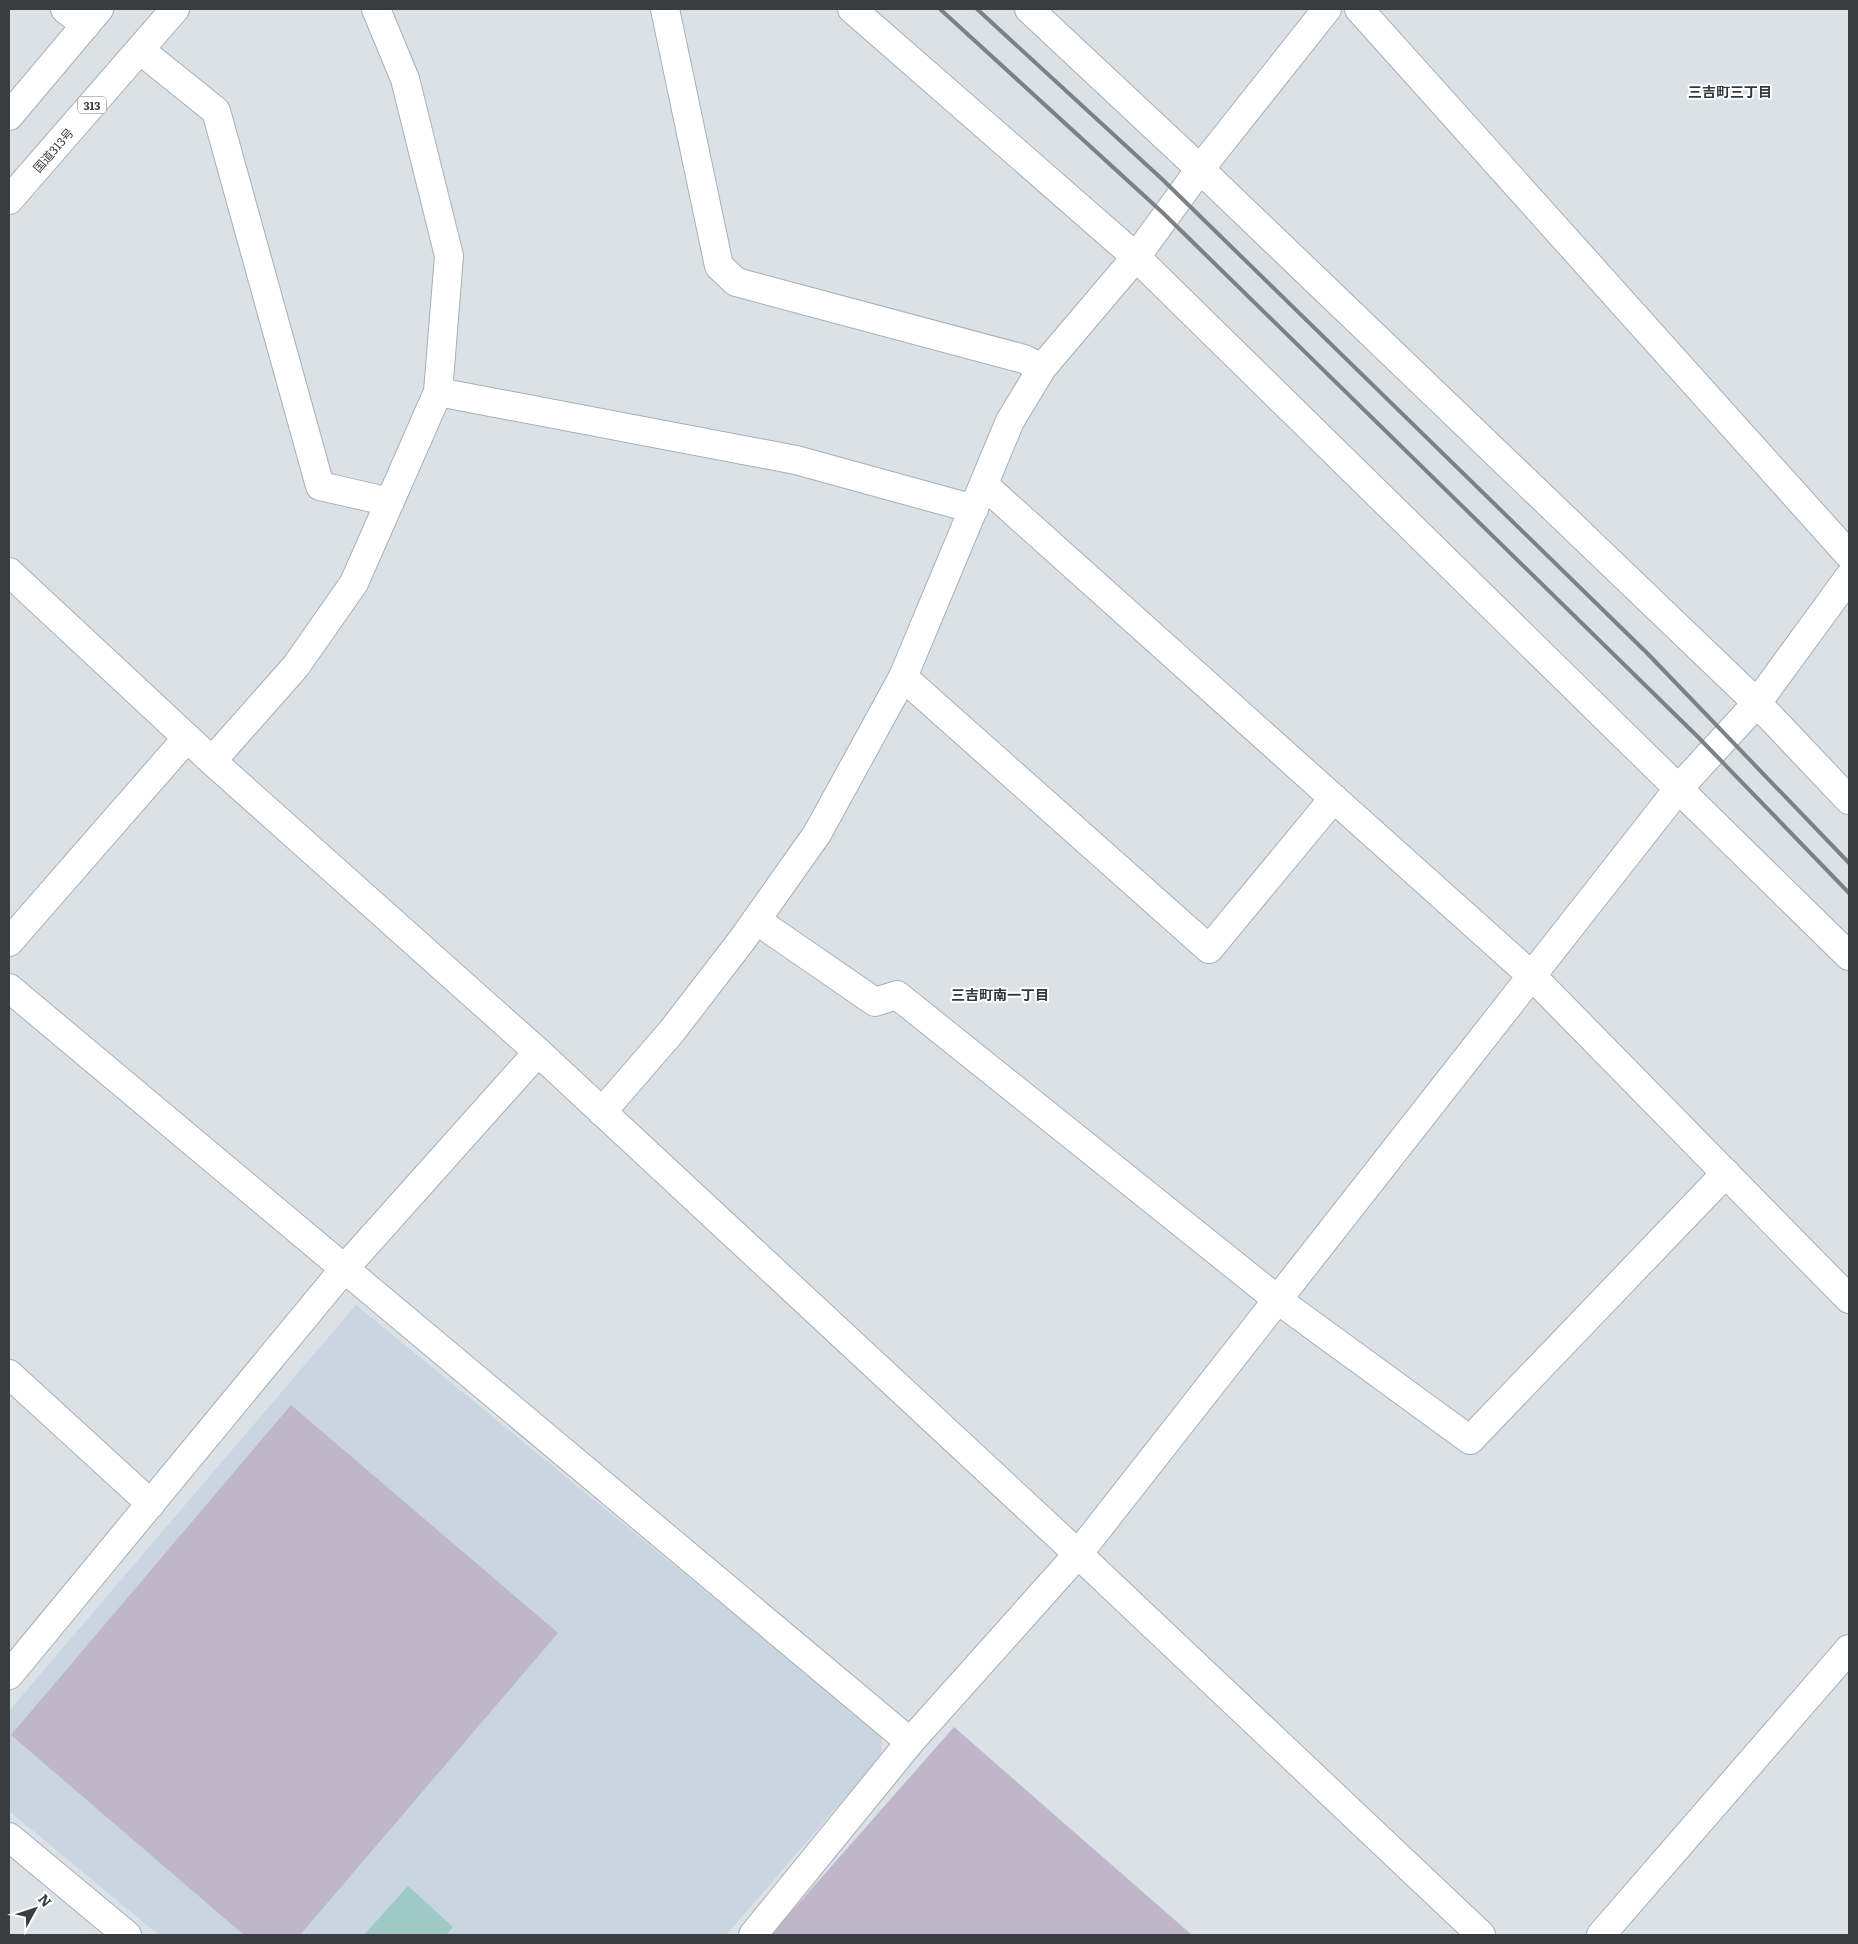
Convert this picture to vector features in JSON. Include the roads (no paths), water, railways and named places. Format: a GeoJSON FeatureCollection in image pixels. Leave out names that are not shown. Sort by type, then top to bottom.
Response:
{"type":"FeatureCollection","features":[{"type":"Feature","properties":{"kind":"main road"},"geometry":{"type":"LineString","coordinates":[[9,116],[92,17],[64,9]]}},
{"type":"Feature","properties":{"kind":"main road","name":"国道313号"},"geometry":{"type":"LineString","coordinates":[[9,200],[175,9]]}},
{"type":"Feature","properties":{"kind":"main road"},"geometry":{"type":"LineString","coordinates":[[212,761],[296,666],[354,583],[438,392],[449,256],[405,79],[376,9]]}},
{"type":"Feature","properties":{"kind":"main road"},"geometry":{"type":"LineString","coordinates":[[665,9],[719,266],[736,282],[1024,359],[1042,368]]}},
{"type":"Feature","properties":{"kind":"main road"},"geometry":{"type":"LineString","coordinates":[[852,9],[1136,257],[1849,956]]}},
{"type":"Feature","properties":{"kind":"main road"},"geometry":{"type":"LineString","coordinates":[[1029,9],[1200,169],[1758,703],[1849,800]]}},
{"type":"Feature","properties":{"kind":"main road"},"geometry":{"type":"LineString","coordinates":[[602,1112],[672,1031],[756,920],[817,834],[903,677],[1010,421],[1042,368],[1136,257],[1200,169],[1327,9]]}},
{"type":"Feature","properties":{"kind":"main road"},"geometry":{"type":"LineString","coordinates":[[1359,9],[1849,555]]}},
{"type":"Feature","properties":{"kind":"main road"},"geometry":{"type":"LineString","coordinates":[[140,50],[216,111],[320,486],[390,502]]}},
{"type":"Feature","properties":{"kind":"main road"},"geometry":{"type":"LineString","coordinates":[[438,392],[979,497],[1334,798],[1532,976],[1849,1299]]}},
{"type":"Feature","properties":{"kind":"main road"},"geometry":{"type":"LineString","coordinates":[[9,572],[212,761],[538,1052],[1078,1554],[1481,1935]]}},
{"type":"Feature","properties":{"kind":"main road"},"geometry":{"type":"LineString","coordinates":[[754,1935],[910,1742],[1078,1554],[1679,788],[1758,703],[1849,577]]}},
{"type":"Feature","properties":{"kind":"main road"},"geometry":{"type":"LineString","coordinates":[[903,677],[1209,949],[1334,798]]}},
{"type":"Feature","properties":{"kind":"main road"},"geometry":{"type":"LineString","coordinates":[[9,942],[187,738]]}},
{"type":"Feature","properties":{"kind":"main road"},"geometry":{"type":"LineString","coordinates":[[756,920],[875,1002],[897,995],[1278,1300],[1470,1440],[1726,1173]]}},
{"type":"Feature","properties":{"kind":"main road"},"geometry":{"type":"LineString","coordinates":[[9,988],[910,1742]]}},
{"type":"Feature","properties":{"kind":"main road"},"geometry":{"type":"LineString","coordinates":[[9,1676],[344,1270],[538,1052]]}},
{"type":"Feature","properties":{"kind":"main road"},"geometry":{"type":"LineString","coordinates":[[9,1374],[150,1504]]}},
{"type":"Feature","properties":{"kind":"main road"},"geometry":{"type":"LineString","coordinates":[[1602,1935],[1849,1649]]}},
{"type":"Feature","properties":{"kind":"main road"},"geometry":{"type":"LineString","coordinates":[[9,1837],[127,1935]]}},
{"type":"Feature","properties":{"kind":"railway"},"geometry":{"type":"LineString","coordinates":[[940,9],[1162,212],[1698,737],[1849,893]]}},
{"type":"Feature","properties":{"kind":"railway"},"geometry":{"type":"LineString","coordinates":[[977,9],[1163,180],[1647,653],[1849,863]]}},
{"type":"Feature","properties":{"kind":"district","name":"三吉町三丁目"},"geometry":{"type":"Point","coordinates":[1730,91]}},
{"type":"Feature","properties":{"kind":"district","name":"三吉町南一丁目"},"geometry":{"type":"Point","coordinates":[1000,994]}}]}
